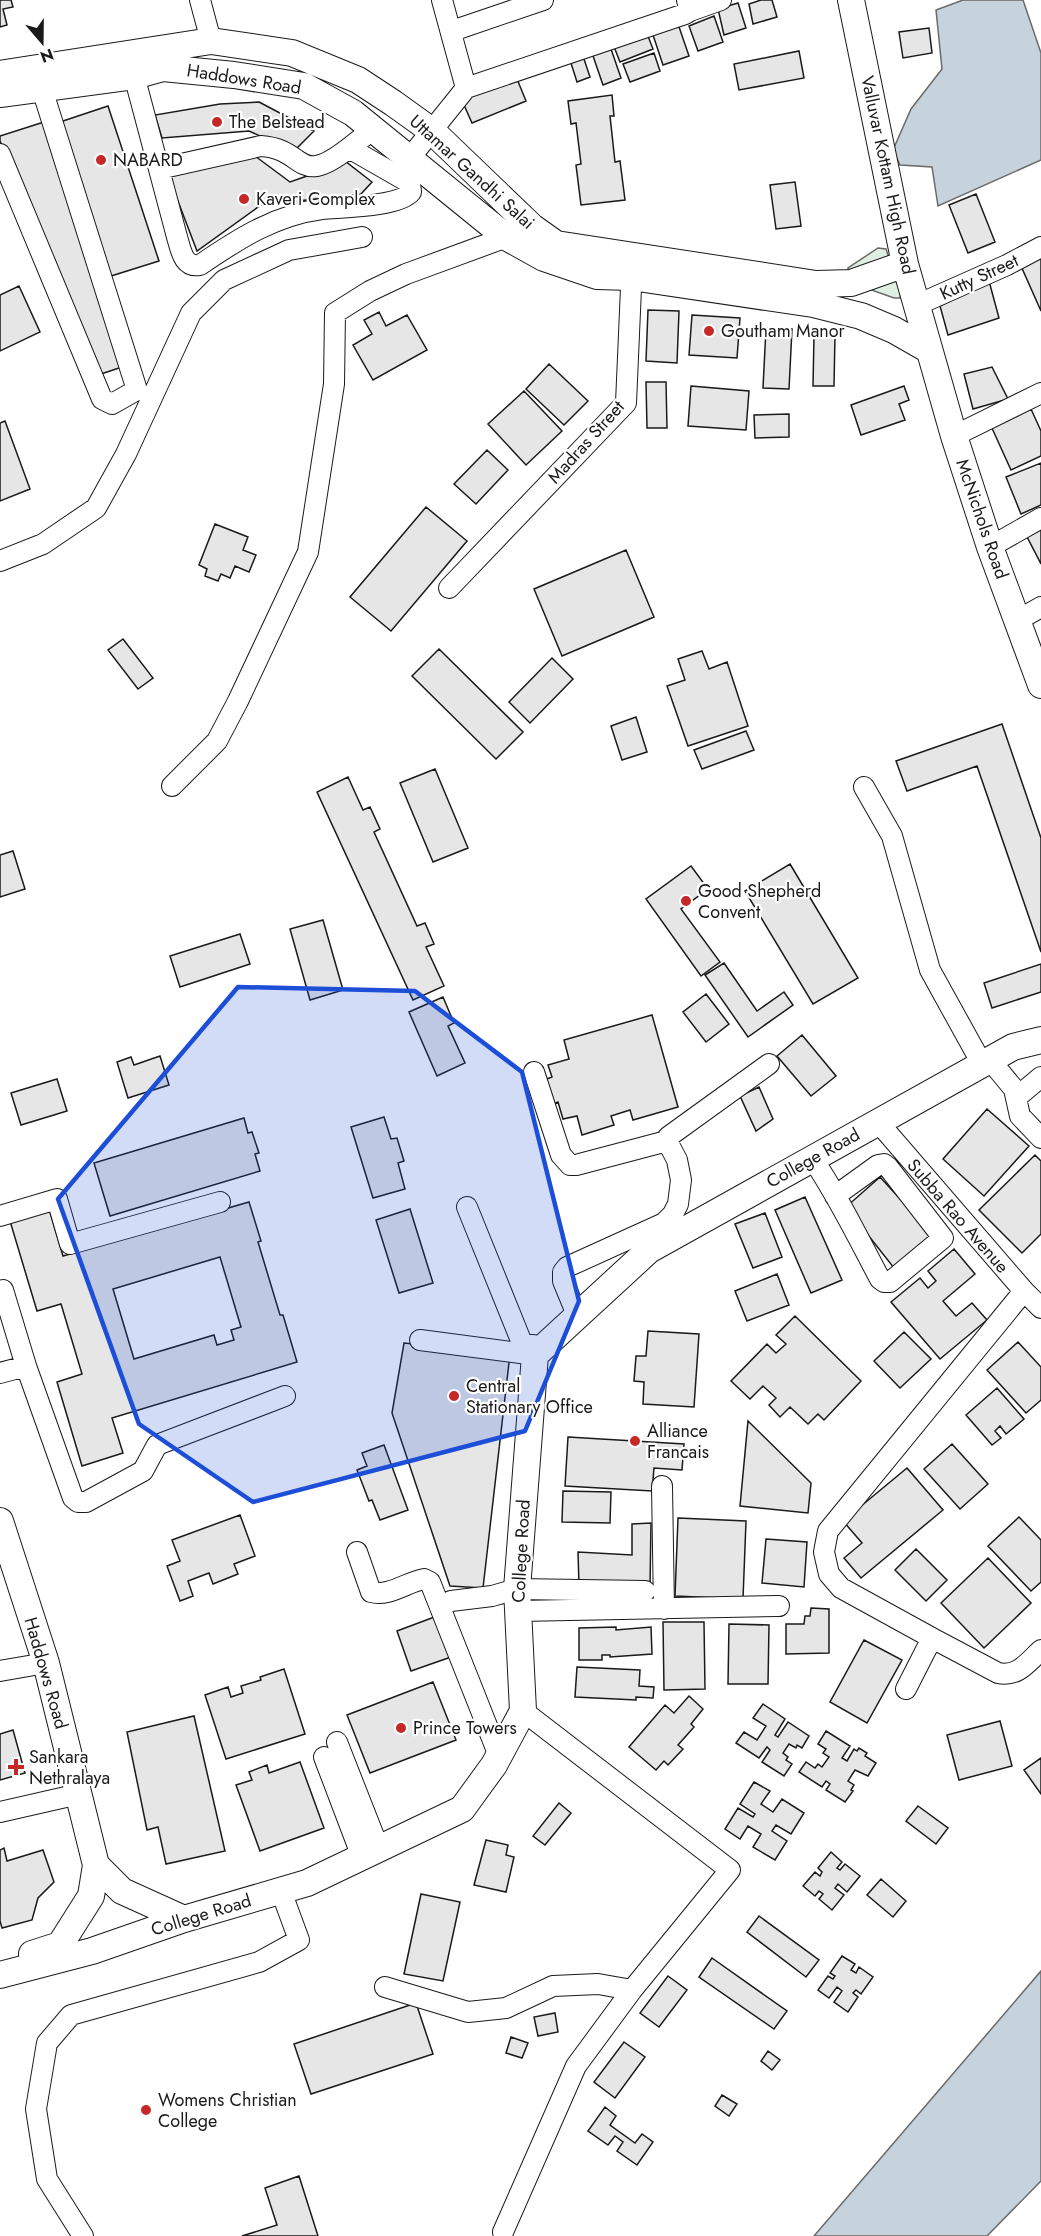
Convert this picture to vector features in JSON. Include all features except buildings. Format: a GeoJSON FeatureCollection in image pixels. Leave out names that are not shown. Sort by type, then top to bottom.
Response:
{"type":"FeatureCollection","features":[{"type":"Feature","properties":{"kind":"main road","name":"Valluvar Kottam High Road"},"geometry":{"type":"LineString","coordinates":[[852,0],[905,264],[929,350]]}},
{"type":"Feature","properties":{"kind":"main road","name":"Uttamar Gandhi Salai"},"geometry":{"type":"LineString","coordinates":[[0,74],[131,64],[212,41],[292,53],[358,80],[432,131],[532,227],[556,244],[632,267],[861,316],[894,330],[929,350]]}},
{"type":"Feature","properties":{"kind":"main road","name":"Haddows Road"},"geometry":{"type":"LineString","coordinates":[[0,94],[42,88],[131,64],[234,75],[304,86],[352,113],[506,237],[544,258]]}},
{"type":"Feature","properties":{"kind":"main road","name":"Uttamar Gandhi Salai"},"geometry":{"type":"LineString","coordinates":[[544,258],[597,276],[632,267]]}},
{"type":"Feature","properties":{"kind":"main road"},"geometry":{"type":"LineString","coordinates":[[632,267],[816,284],[851,283],[905,264]]}},
{"type":"Feature","properties":{"kind":"main road","name":"McNichols Road"},"geometry":{"type":"LineString","coordinates":[[929,350],[990,547],[1018,620],[1034,644],[1041,685]]}},
{"type":"Feature","properties":{"kind":"main road","name":"College Road"},"geometry":{"type":"LineString","coordinates":[[0,1975],[92,1951],[184,1919],[307,1883],[462,1809],[499,1756],[523,1711],[518,1600],[539,1351],[649,1251],[1013,1047],[1041,1040]]}},
{"type":"Feature","properties":{"kind":"main road","name":"Haddows Road"},"geometry":{"type":"LineString","coordinates":[[0,1521],[46,1663],[96,1865]]}},
{"type":"Feature","properties":{"kind":"main road"},"geometry":{"type":"LineString","coordinates":[[96,1865],[122,1891],[184,1919]]}},
{"type":"Feature","properties":{"kind":"main road"},"geometry":{"type":"LineString","coordinates":[[0,1962],[60,1945],[91,1896],[96,1865]]}},
{"type":"Feature","properties":{"kind":"street"},"geometry":{"type":"LineString","coordinates":[[200,0],[212,41]]}},
{"type":"Feature","properties":{"kind":"street"},"geometry":{"type":"LineString","coordinates":[[442,0],[466,88]]}},
{"type":"Feature","properties":{"kind":"street"},"geometry":{"type":"LineString","coordinates":[[452,32],[543,0]]}},
{"type":"Feature","properties":{"kind":"street"},"geometry":{"type":"LineString","coordinates":[[409,159],[466,88],[688,5],[721,0]]}},
{"type":"Feature","properties":{"kind":"street"},"geometry":{"type":"LineString","coordinates":[[131,64],[184,260],[195,266],[261,227],[284,217],[321,209],[370,206],[406,197],[411,192],[410,183],[349,148]]}},
{"type":"Feature","properties":{"kind":"street"},"geometry":{"type":"LineString","coordinates":[[0,154],[102,399],[112,404],[135,391],[136,387],[42,88]]}},
{"type":"Feature","properties":{"kind":"street"},"geometry":{"type":"LineString","coordinates":[[159,169],[261,146],[274,147],[305,166],[312,167],[331,162],[372,130]]}},
{"type":"Feature","properties":{"kind":"street"},"geometry":{"type":"LineString","coordinates":[[172,786],[217,741],[308,552],[334,384],[334,313],[370,291],[406,274],[532,227]]}},
{"type":"Feature","properties":{"kind":"street"},"geometry":{"type":"LineString","coordinates":[[0,561],[43,544],[96,508],[126,454],[192,313],[224,280],[289,250],[362,237]]}},
{"type":"Feature","properties":{"kind":"street","name":"Kutty Street"},"geometry":{"type":"LineString","coordinates":[[917,305],[1007,265],[1041,247]]}},
{"type":"Feature","properties":{"kind":"street","name":"Madras Street"},"geometry":{"type":"LineString","coordinates":[[449,588],[626,403],[632,267]]}},
{"type":"Feature","properties":{"kind":"street"},"geometry":{"type":"LineString","coordinates":[[954,436],[1041,393]]}},
{"type":"Feature","properties":{"kind":"street"},"geometry":{"type":"LineString","coordinates":[[990,547],[1041,518]]}},
{"type":"Feature","properties":{"kind":"street"},"geometry":{"type":"LineString","coordinates":[[1018,620],[1041,608]]}},
{"type":"Feature","properties":{"kind":"street"},"geometry":{"type":"LineString","coordinates":[[864,787],[892,836],[930,970],[986,1062],[1014,1089],[1020,1116],[1041,1138]]}},
{"type":"Feature","properties":{"kind":"street"},"geometry":{"type":"LineString","coordinates":[[534,1072],[561,1155],[570,1165],[576,1165],[667,1141],[668,1137],[769,1064]]}},
{"type":"Feature","properties":{"kind":"street"},"geometry":{"type":"LineString","coordinates":[[1017,1098],[1041,1077]]}},
{"type":"Feature","properties":{"kind":"street","name":"Subba Rao Avenue"},"geometry":{"type":"LineString","coordinates":[[878,1122],[1024,1292],[1041,1308]]}},
{"type":"Feature","properties":{"kind":"street"},"geometry":{"type":"LineString","coordinates":[[577,1316],[563,1281],[563,1272],[567,1267],[664,1223],[673,1214],[678,1204],[681,1180],[677,1160],[667,1141]]}},
{"type":"Feature","properties":{"kind":"street"},"geometry":{"type":"LineString","coordinates":[[812,1158],[880,1279],[884,1282],[890,1282],[966,1224]]}},
{"type":"Feature","properties":{"kind":"street"},"geometry":{"type":"LineString","coordinates":[[835,1196],[878,1165],[884,1164],[941,1234],[943,1238],[941,1241]]}},
{"type":"Feature","properties":{"kind":"street"},"geometry":{"type":"LineString","coordinates":[[0,1216],[57,1199],[70,1244],[220,1202]]}},
{"type":"Feature","properties":{"kind":"street"},"geometry":{"type":"LineString","coordinates":[[468,1207],[522,1343],[539,1351]]}},
{"type":"Feature","properties":{"kind":"street"},"geometry":{"type":"LineString","coordinates":[[1,1287],[26,1366],[73,1498],[78,1502],[86,1502],[144,1471],[157,1445],[285,1396]]}},
{"type":"Feature","properties":{"kind":"street"},"geometry":{"type":"LineString","coordinates":[[1024,1292],[828,1531],[824,1552],[829,1574],[841,1588],[998,1673],[1008,1675],[1018,1671],[1041,1650]]}},
{"type":"Feature","properties":{"kind":"street"},"geometry":{"type":"LineString","coordinates":[[420,1340],[539,1351]]}},
{"type":"Feature","properties":{"kind":"street"},"geometry":{"type":"LineString","coordinates":[[0,1373],[26,1366]]}},
{"type":"Feature","properties":{"kind":"street"},"geometry":{"type":"LineString","coordinates":[[662,1486],[664,1609]]}},
{"type":"Feature","properties":{"kind":"street"},"geometry":{"type":"LineString","coordinates":[[357,1552],[371,1592],[382,1593],[418,1580],[424,1579],[430,1582],[499,1756]]}},
{"type":"Feature","properties":{"kind":"street"},"geometry":{"type":"LineString","coordinates":[[518,1600],[645,1591]]}},
{"type":"Feature","properties":{"kind":"street"},"geometry":{"type":"LineString","coordinates":[[451,1601],[492,1596],[518,1600],[664,1609],[779,1606]]}},
{"type":"Feature","properties":{"kind":"street"},"geometry":{"type":"LineString","coordinates":[[906,1689],[932,1638]]}},
{"type":"Feature","properties":{"kind":"street"},"geometry":{"type":"LineString","coordinates":[[0,1671],[46,1663]]}},
{"type":"Feature","properties":{"kind":"street"},"geometry":{"type":"LineString","coordinates":[[504,2232],[576,2066],[632,1990],[730,1870],[523,1711]]}},
{"type":"Feature","properties":{"kind":"street"},"geometry":{"type":"LineString","coordinates":[[337,1742],[370,1853]]}},
{"type":"Feature","properties":{"kind":"street"},"geometry":{"type":"LineString","coordinates":[[324,1757],[370,1853]]}},
{"type":"Feature","properties":{"kind":"street"},"geometry":{"type":"LineString","coordinates":[[0,1812],[79,1794]]}},
{"type":"Feature","properties":{"kind":"street"},"geometry":{"type":"LineString","coordinates":[[83,2236],[47,2179],[36,2109],[47,2043],[71,2015],[259,1962],[299,1940],[281,1891]]}},
{"type":"Feature","properties":{"kind":"street"},"geometry":{"type":"LineString","coordinates":[[385,1988],[468,2012],[506,2008],[553,1986],[598,1984],[632,1990]]}},
{"type":"Feature","properties":{"kind":"highlighted area"},"geometry":{"type":"Polygon","coordinates":[[[238,987],[415,991],[522,1072],[579,1301],[525,1431],[253,1502],[139,1424],[58,1199],[238,987]]]}},
{"type":"Feature","properties":{"kind":"green space"},"geometry":{"type":"Polygon","coordinates":[[[878,248],[886,249],[901,293],[900,298],[849,282],[848,268],[878,248]]]}},
{"type":"Feature","properties":{"kind":"shaded area"},"geometry":{"type":"Polygon","coordinates":[[[963,0],[1023,0],[1041,53],[1041,160],[938,206],[932,167],[900,165],[893,150],[911,109],[942,69],[936,10],[963,0]]]}},
{"type":"Feature","properties":{"kind":"shaded area"},"geometry":{"type":"Polygon","coordinates":[[[1041,1971],[1041,2181],[987,2236],[814,2236],[1041,1971]]]}},
{"type":"Feature","properties":{"kind":"place","name":"The Belstead"},"geometry":{"type":"Point","coordinates":[217,122]}},
{"type":"Feature","properties":{"kind":"place","name":"NABARD"},"geometry":{"type":"Point","coordinates":[101,160]}},
{"type":"Feature","properties":{"kind":"place","name":"Kaveri Complex"},"geometry":{"type":"Point","coordinates":[244,199]}},
{"type":"Feature","properties":{"kind":"place","name":"Goutham Manor"},"geometry":{"type":"Point","coordinates":[709,331]}},
{"type":"Feature","properties":{"kind":"place","name":"Good Shepherd Convent"},"geometry":{"type":"Point","coordinates":[686,901]}},
{"type":"Feature","properties":{"kind":"place","name":"Central Stationary Office"},"geometry":{"type":"Point","coordinates":[454,1396]}},
{"type":"Feature","properties":{"kind":"place","name":"Alliance Francais"},"geometry":{"type":"Point","coordinates":[635,1441]}},
{"type":"Feature","properties":{"kind":"place","name":"Prince Towers"},"geometry":{"type":"Point","coordinates":[401,1728]}},
{"type":"Feature","properties":{"kind":"place","name":"Sankara Nethralaya"},"geometry":{"type":"Point","coordinates":[16,1767]}},
{"type":"Feature","properties":{"kind":"place","name":"Womens Christian College"},"geometry":{"type":"Point","coordinates":[146,2110]}}]}
